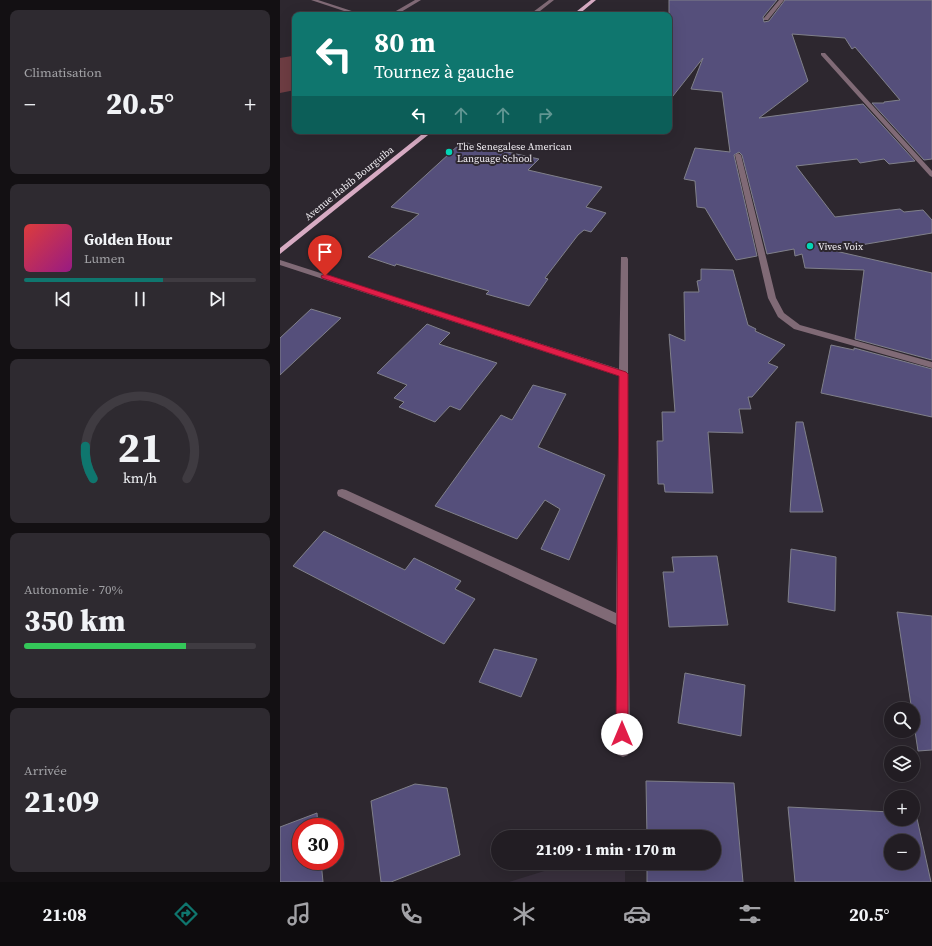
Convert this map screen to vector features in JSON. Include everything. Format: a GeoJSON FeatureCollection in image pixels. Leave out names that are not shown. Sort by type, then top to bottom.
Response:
{"type":"FeatureCollection","features":[{"type":"Feature","properties":{"kind":"main road"},"geometry":{"type":"LineString","coordinates":[[579,12],[594,0]]}},
{"type":"Feature","properties":{"kind":"main road","name":"Avenue Habib Bourguiba"},"geometry":{"type":"LineString","coordinates":[[280,252],[426,134]]}},
{"type":"Feature","properties":{"kind":"street"},"geometry":{"type":"LineString","coordinates":[[313,0],[351,12]]}},
{"type":"Feature","properties":{"kind":"street"},"geometry":{"type":"LineString","coordinates":[[397,12],[419,0]]}},
{"type":"Feature","properties":{"kind":"street"},"geometry":{"type":"LineString","coordinates":[[536,12],[552,0]]}},
{"type":"Feature","properties":{"kind":"street"},"geometry":{"type":"LineString","coordinates":[[766,19],[782,0]]}},
{"type":"Feature","properties":{"kind":"street"},"geometry":{"type":"LineString","coordinates":[[823,54],[932,174]]}},
{"type":"Feature","properties":{"kind":"street"},"geometry":{"type":"LineString","coordinates":[[738,155],[772,298],[781,315],[797,327],[932,365]]}},
{"type":"Feature","properties":{"kind":"street"},"geometry":{"type":"LineString","coordinates":[[623,750],[622,622],[624,259]]}},
{"type":"Feature","properties":{"kind":"street"},"geometry":{"type":"LineString","coordinates":[[280,262],[624,374]]}},
{"type":"Feature","properties":{"kind":"street"},"geometry":{"type":"LineString","coordinates":[[342,493],[622,622]]}},
{"type":"Feature","properties":{"kind":"shaded area"},"geometry":{"type":"Polygon","coordinates":[[[292,56],[292,91],[280,93],[280,58],[292,56]]]}},
{"type":"Feature","properties":{"kind":"shaded area"},"geometry":{"type":"Polygon","coordinates":[[[548,870],[625,870],[625,882],[509,882],[548,870]]]}},
{"type":"Feature","properties":{"kind":"building"},"geometry":{"type":"Polygon","coordinates":[[[669,0],[777,0],[763,17],[764,22],[769,21],[785,0],[932,0],[932,159],[924,160],[872,103],[884,103],[900,100],[855,47],[852,49],[845,38],[792,34],[808,81],[759,118],[863,104],[915,161],[889,164],[884,159],[860,163],[857,159],[796,166],[835,217],[900,209],[904,212],[923,210],[932,220],[932,233],[831,250],[932,273],[932,360],[855,339],[864,270],[805,268],[802,254],[795,256],[794,249],[767,254],[742,155],[739,152],[734,155],[757,256],[736,260],[705,208],[697,207],[695,181],[684,179],[695,148],[730,152],[722,92],[691,89],[703,58],[672,97],[672,12],[669,12],[669,0]]]}},
{"type":"Feature","properties":{"kind":"building"},"geometry":{"type":"Polygon","coordinates":[[[462,142],[539,159],[528,170],[602,187],[586,207],[606,213],[591,232],[584,230],[578,235],[545,278],[548,279],[529,306],[486,294],[489,291],[396,264],[395,266],[368,257],[419,214],[391,207],[462,142]]]}},
{"type":"Feature","properties":{"kind":"building"},"geometry":{"type":"Polygon","coordinates":[[[701,269],[733,270],[748,325],[756,329],[755,331],[785,345],[768,363],[778,367],[752,397],[748,397],[751,409],[739,409],[743,433],[708,432],[713,493],[665,492],[664,484],[658,484],[657,441],[663,441],[662,412],[675,412],[669,334],[685,341],[684,292],[699,292],[697,281],[701,280],[701,269]]]}},
{"type":"Feature","properties":{"kind":"building"},"geometry":{"type":"Polygon","coordinates":[[[311,309],[341,318],[280,375],[280,338],[311,309]]]}},
{"type":"Feature","properties":{"kind":"building"},"geometry":{"type":"Polygon","coordinates":[[[427,324],[450,333],[439,344],[497,363],[460,410],[450,406],[435,422],[399,407],[404,402],[394,398],[407,385],[377,373],[427,324]]]}},
{"type":"Feature","properties":{"kind":"building"},"geometry":{"type":"Polygon","coordinates":[[[831,345],[854,350],[854,348],[932,369],[932,417],[821,393],[831,345]]]}},
{"type":"Feature","properties":{"kind":"building"},"geometry":{"type":"Polygon","coordinates":[[[533,385],[566,394],[538,447],[605,475],[569,560],[541,549],[560,509],[545,500],[517,539],[435,506],[501,415],[512,420],[533,385]]]}},
{"type":"Feature","properties":{"kind":"building"},"geometry":{"type":"Polygon","coordinates":[[[796,422],[803,422],[823,512],[790,512],[796,422]]]}},
{"type":"Feature","properties":{"kind":"building"},"geometry":{"type":"Polygon","coordinates":[[[324,531],[405,570],[414,558],[461,581],[455,589],[475,599],[444,644],[293,566],[324,531]]]}},
{"type":"Feature","properties":{"kind":"building"},"geometry":{"type":"Polygon","coordinates":[[[791,549],[836,557],[835,611],[788,602],[791,549]]]}},
{"type":"Feature","properties":{"kind":"building"},"geometry":{"type":"Polygon","coordinates":[[[717,556],[728,625],[669,627],[663,572],[674,572],[672,557],[717,556]]]}},
{"type":"Feature","properties":{"kind":"building"},"geometry":{"type":"Polygon","coordinates":[[[897,612],[932,616],[932,750],[920,751],[920,746],[917,746],[916,738],[920,738],[920,702],[911,702],[897,612]]]}},
{"type":"Feature","properties":{"kind":"building"},"geometry":{"type":"Polygon","coordinates":[[[494,649],[537,659],[521,697],[479,682],[494,649]]]}},
{"type":"Feature","properties":{"kind":"building"},"geometry":{"type":"Polygon","coordinates":[[[685,673],[745,685],[741,736],[678,723],[685,673]]]}},
{"type":"Feature","properties":{"kind":"building"},"geometry":{"type":"Polygon","coordinates":[[[646,781],[734,783],[743,882],[647,882],[647,870],[721,870],[721,830],[647,830],[646,781]]]}},
{"type":"Feature","properties":{"kind":"building"},"geometry":{"type":"Polygon","coordinates":[[[415,784],[447,788],[460,855],[391,882],[381,882],[371,801],[415,784]]]}},
{"type":"Feature","properties":{"kind":"building"},"geometry":{"type":"Polygon","coordinates":[[[788,807],[884,812],[884,826],[919,826],[931,882],[795,882],[788,807]]]}},
{"type":"Feature","properties":{"kind":"building"},"geometry":{"type":"Polygon","coordinates":[[[317,813],[317,818],[304,818],[317,813]]]}},
{"type":"Feature","properties":{"kind":"building"},"geometry":{"type":"Polygon","coordinates":[[[292,822],[292,870],[322,870],[323,882],[280,882],[280,827],[292,822]]]}},
{"type":"Feature","properties":{"kind":"place","name":"The Senegalese American Language School"},"geometry":{"type":"Point","coordinates":[449,152]}},
{"type":"Feature","properties":{"kind":"place","name":"Vives Voix"},"geometry":{"type":"Point","coordinates":[810,246]}},
{"type":"Feature","properties":{"kind":"route"},"geometry":{"type":"LineString","coordinates":[[325,276],[624,374],[622,734]]}}]}
